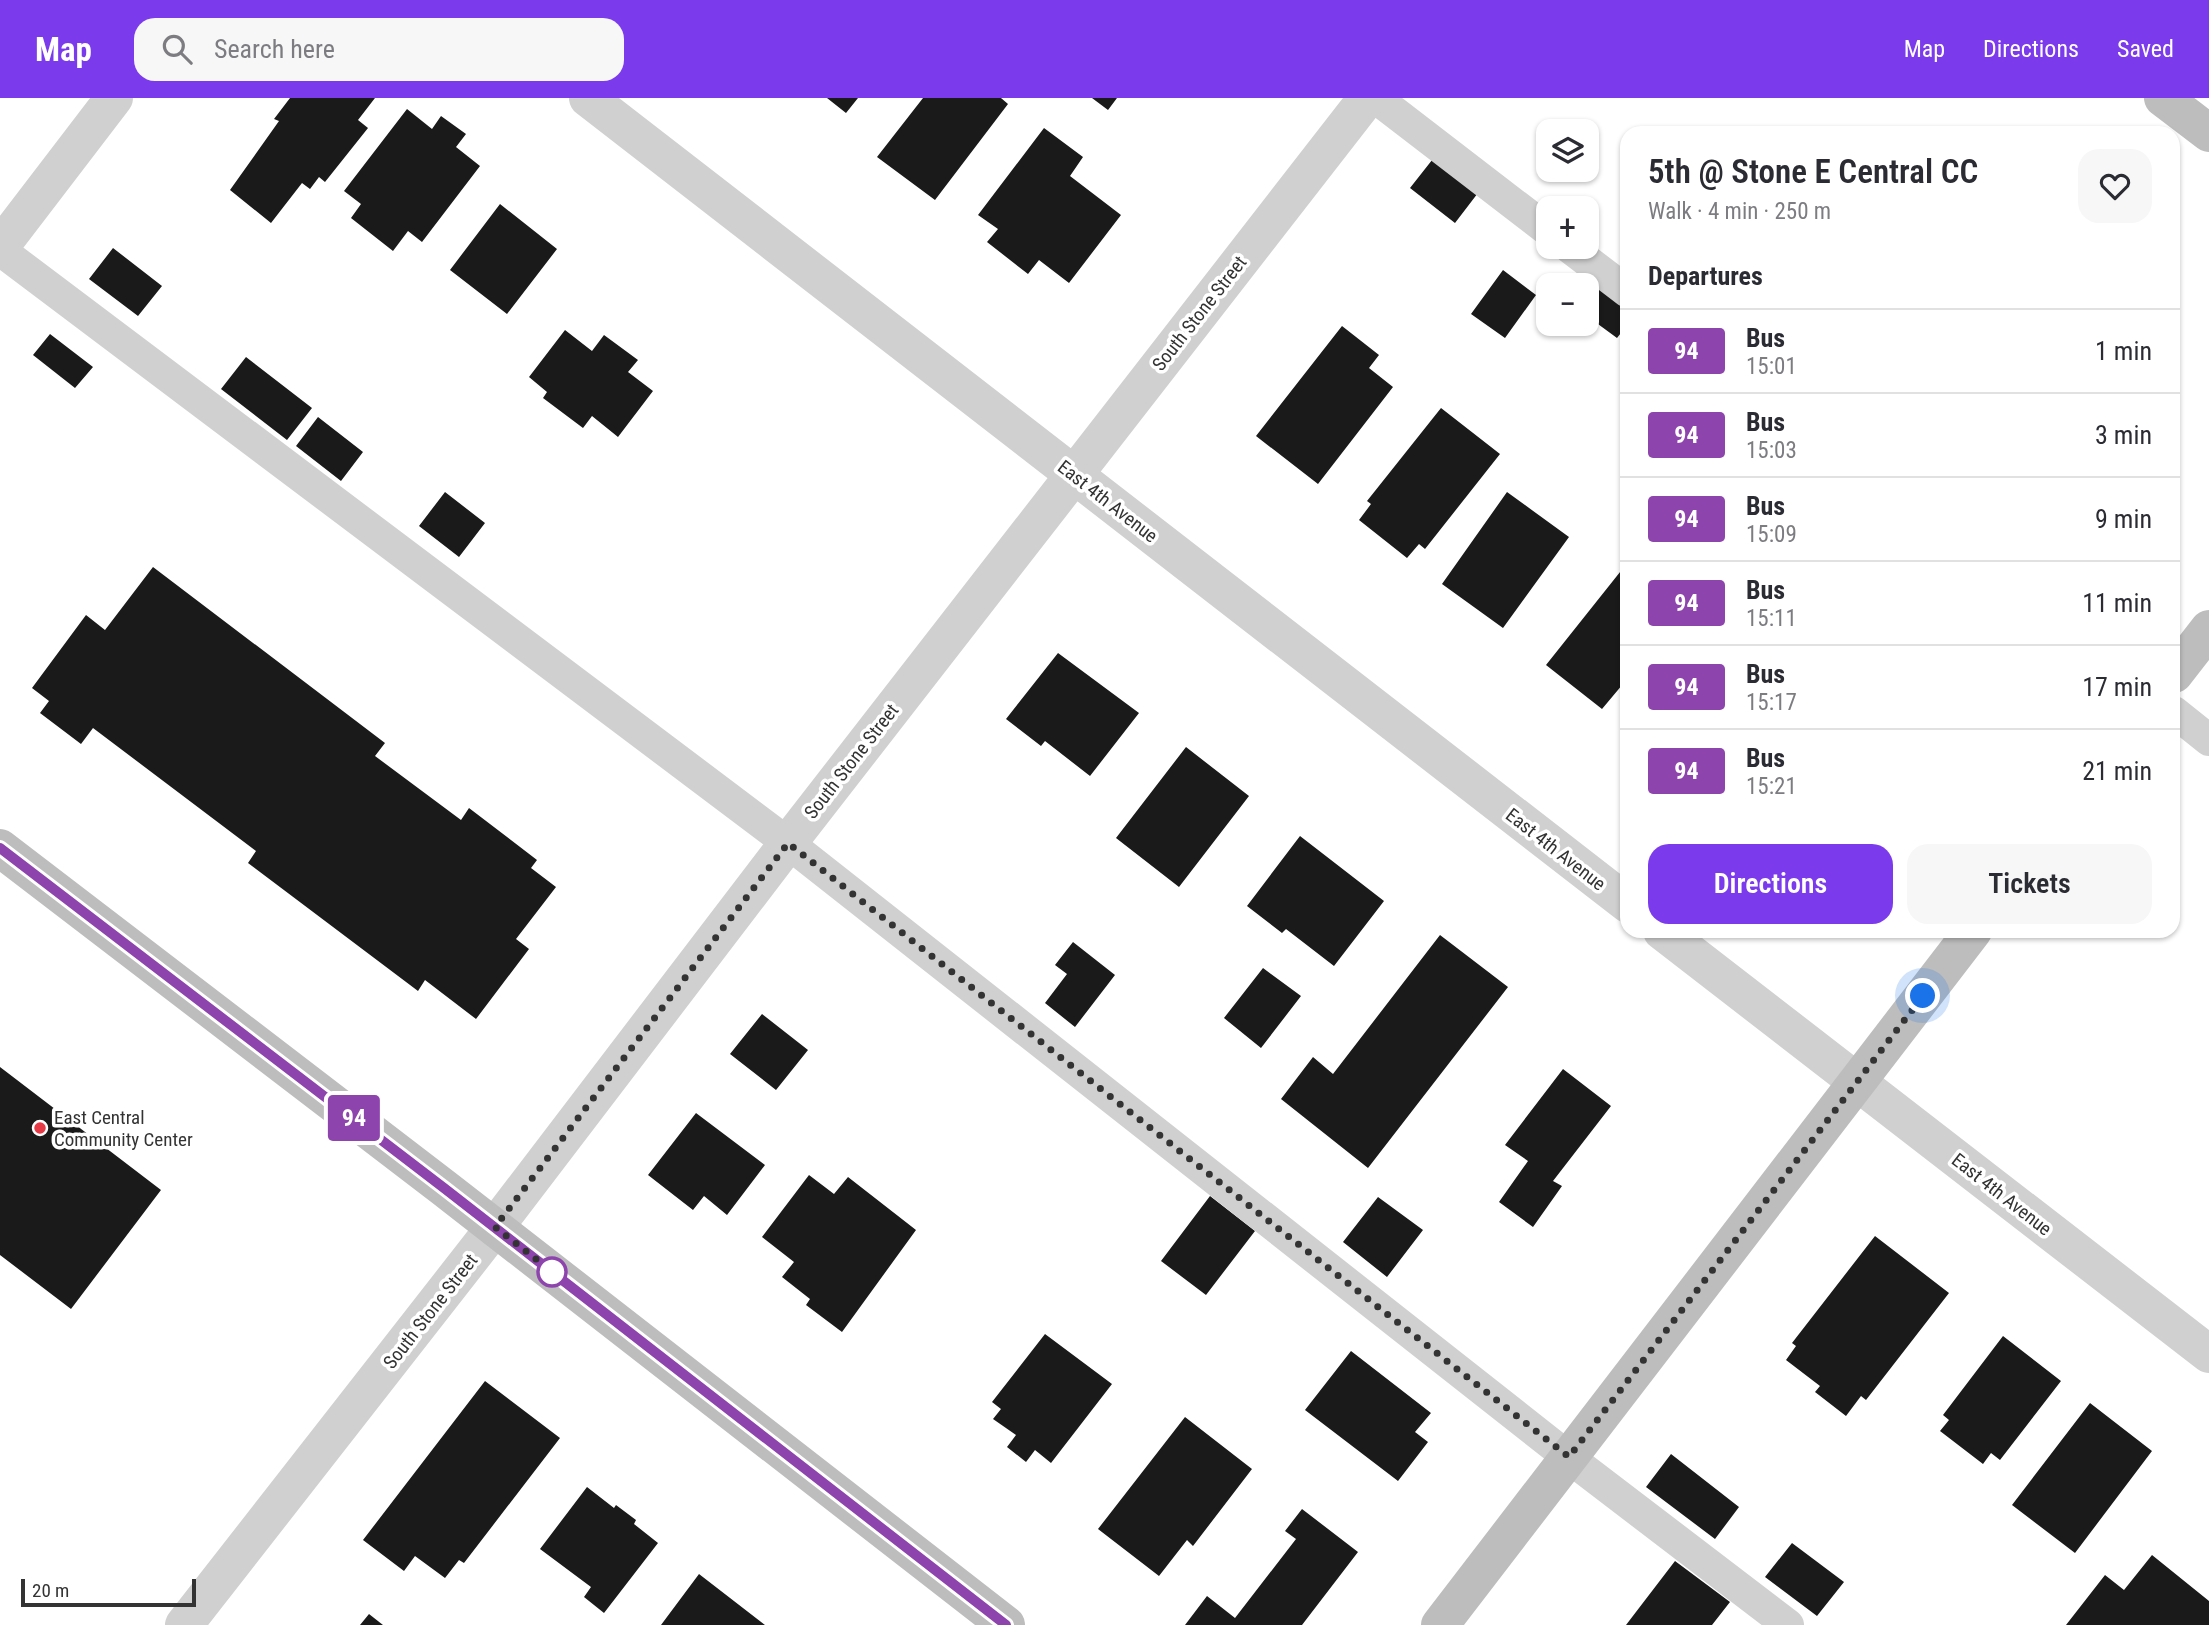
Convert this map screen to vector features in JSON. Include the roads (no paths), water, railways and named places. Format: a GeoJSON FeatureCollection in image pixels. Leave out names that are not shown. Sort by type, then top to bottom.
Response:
{"type":"FeatureCollection","features":[{"type":"Feature","properties":{"kind":"street"},"geometry":{"type":"LineString","coordinates":[[0,248],[114,98]]}},
{"type":"Feature","properties":{"kind":"street","name":"East 4th Avenue"},"geometry":{"type":"LineString","coordinates":[[588,98],[1620,898]]}},
{"type":"Feature","properties":{"kind":"street","name":"South Stone Street"},"geometry":{"type":"LineString","coordinates":[[192,1622],[788,843],[1367,98]]}},
{"type":"Feature","properties":{"kind":"street"},"geometry":{"type":"LineString","coordinates":[[2163,98],[2209,133]]}},
{"type":"Feature","properties":{"kind":"street"},"geometry":{"type":"LineString","coordinates":[[2180,666],[2209,629]]}},
{"type":"Feature","properties":{"kind":"street"},"geometry":{"type":"LineString","coordinates":[[0,848],[495,1227],[1006,1625]]}},
{"type":"Feature","properties":{"kind":"street","name":"East 4th Avenue"},"geometry":{"type":"LineString","coordinates":[[1671,938],[2209,1354]]}},
{"type":"Feature","properties":{"kind":"street"},"geometry":{"type":"LineString","coordinates":[[1440,1625],[1968,938]]}},
{"type":"Feature","properties":{"kind":"lane"},"geometry":{"type":"LineString","coordinates":[[1376,98],[1536,221]]}},
{"type":"Feature","properties":{"kind":"lane"},"geometry":{"type":"LineString","coordinates":[[0,248],[788,843],[1569,1457],[1788,1625]]}},
{"type":"Feature","properties":{"kind":"lane"},"geometry":{"type":"LineString","coordinates":[[1585,259],[1620,286]]}},
{"type":"Feature","properties":{"kind":"lane"},"geometry":{"type":"LineString","coordinates":[[2180,717],[2209,740]]}},
{"type":"Feature","properties":{"kind":"place","name":"East Central Community Center"},"geometry":{"type":"Point","coordinates":[40,1128]}}]}
